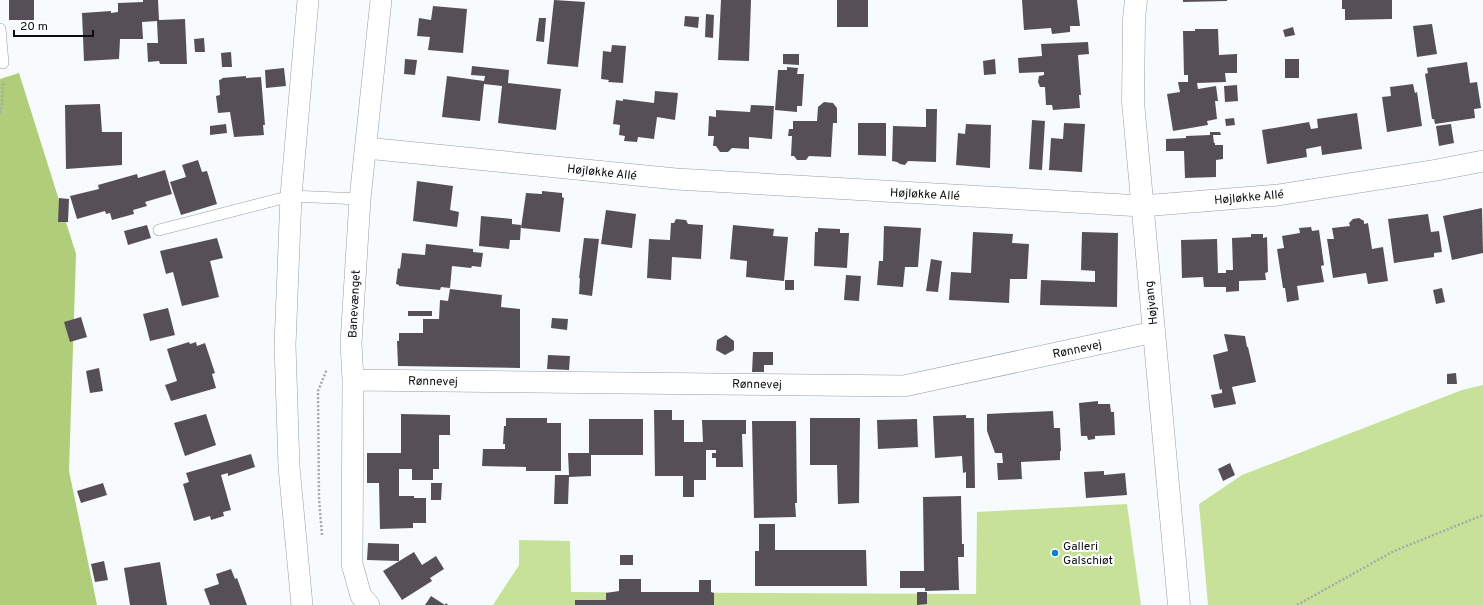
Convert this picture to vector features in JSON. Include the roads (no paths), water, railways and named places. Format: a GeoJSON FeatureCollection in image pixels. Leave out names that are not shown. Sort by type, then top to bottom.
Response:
{"type":"FeatureCollection","features":[{"type":"Feature","properties":{"kind":"street"},"geometry":{"type":"LineString","coordinates":[[302,605],[289,467],[285,345],[291,196],[308,0]]}},
{"type":"Feature","properties":{"kind":"street","name":"Banevænget"},"geometry":{"type":"LineString","coordinates":[[369,605],[361,596],[352,564],[353,380],[351,343],[360,198],[381,0]]}},
{"type":"Feature","properties":{"kind":"street","name":"Højvang"},"geometry":{"type":"LineString","coordinates":[[1136,0],[1134,19],[1132,102],[1179,605]]}},
{"type":"Feature","properties":{"kind":"street","name":"Højløkke Allé"},"geometry":{"type":"LineString","coordinates":[[366,148],[676,179],[1142,206],[1278,195],[1438,170],[1483,161]]}},
{"type":"Feature","properties":{"kind":"street","name":"Rønnevej"},"geometry":{"type":"LineString","coordinates":[[353,380],[904,386],[1154,332]]}},
{"type":"Feature","properties":{"kind":"lane"},"geometry":{"type":"LineString","coordinates":[[0,29],[3,63]]}},
{"type":"Feature","properties":{"kind":"lane"},"geometry":{"type":"LineString","coordinates":[[159,230],[291,196],[360,198]]}},
{"type":"Feature","properties":{"kind":"place","name":"Galleri Galschiøt"},"geometry":{"type":"Point","coordinates":[1055,553]}}]}
